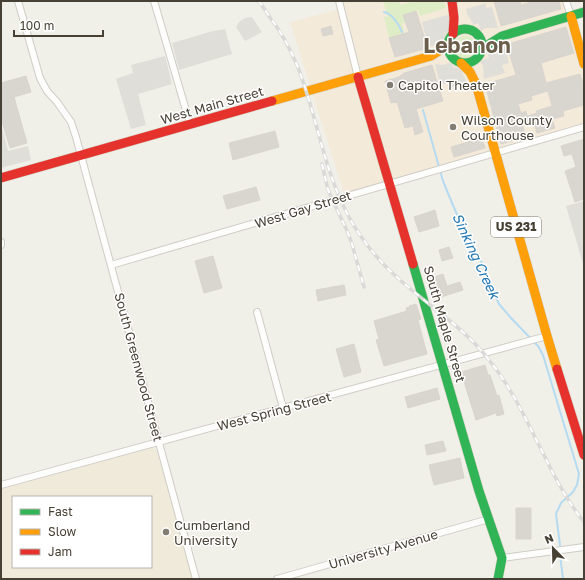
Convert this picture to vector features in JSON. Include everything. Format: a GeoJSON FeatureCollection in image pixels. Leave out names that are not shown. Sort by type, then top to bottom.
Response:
{"type":"FeatureCollection","features":[{"type":"Feature","properties":{"kind":"main road"},"geometry":{"type":"LineString","coordinates":[[453,5],[481,39],[483,46],[477,64],[476,84]]}},
{"type":"Feature","properties":{"kind":"main road"},"geometry":{"type":"LineString","coordinates":[[453,5],[455,23],[453,34]]}},
{"type":"Feature","properties":{"kind":"main road"},"geometry":{"type":"LineString","coordinates":[[457,61],[466,64],[471,63],[476,60],[489,44],[502,36],[584,12]]}},
{"type":"Feature","properties":{"kind":"main road"},"geometry":{"type":"LineString","coordinates":[[571,16],[584,64]]}},
{"type":"Feature","properties":{"kind":"main road"},"geometry":{"type":"LineString","coordinates":[[448,45],[450,37],[460,30],[473,31],[483,35],[502,36]]}},
{"type":"Feature","properties":{"kind":"main road","name":"West Main Street"},"geometry":{"type":"LineString","coordinates":[[1,178],[431,56],[448,45]]}},
{"type":"Feature","properties":{"kind":"main road","name":"US 231"},"geometry":{"type":"LineString","coordinates":[[448,45],[449,52],[467,69],[476,84],[547,336],[584,455]]}},
{"type":"Feature","properties":{"kind":"main road","name":"West Main Street"},"geometry":{"type":"LineString","coordinates":[[431,56],[457,61]]}},
{"type":"Feature","properties":{"kind":"main road","name":"South Maple Street"},"geometry":{"type":"LineString","coordinates":[[358,77],[479,491],[502,558],[498,579]]}},
{"type":"Feature","properties":{"kind":"street","name":"South Greenwood Street"},"geometry":{"type":"LineString","coordinates":[[18,1],[40,78],[47,91],[57,102],[70,122],[76,137],[196,579]]}},
{"type":"Feature","properties":{"kind":"street"},"geometry":{"type":"LineString","coordinates":[[154,1],[190,124]]}},
{"type":"Feature","properties":{"kind":"street"},"geometry":{"type":"LineString","coordinates":[[339,1],[358,77]]}},
{"type":"Feature","properties":{"kind":"street"},"geometry":{"type":"LineString","coordinates":[[566,1],[571,16]]}},
{"type":"Feature","properties":{"kind":"street","name":"West Gay Street"},"geometry":{"type":"LineString","coordinates":[[111,265],[584,127]]}},
{"type":"Feature","properties":{"kind":"street"},"geometry":{"type":"LineString","coordinates":[[257,312],[283,408]]}},
{"type":"Feature","properties":{"kind":"street","name":"West Spring Street"},"geometry":{"type":"LineString","coordinates":[[1,485],[547,336]]}},
{"type":"Feature","properties":{"kind":"street","name":"University Avenue"},"geometry":{"type":"LineString","coordinates":[[277,579],[489,519]]}},
{"type":"Feature","properties":{"kind":"street"},"geometry":{"type":"LineString","coordinates":[[502,558],[584,546]]}},
{"type":"Feature","properties":{"kind":"shaded area"},"geometry":{"type":"Polygon","coordinates":[[[339,1],[566,1],[584,64],[584,127],[345,197],[290,22],[341,9],[339,1]]]}},
{"type":"Feature","properties":{"kind":"shaded area"},"geometry":{"type":"Polygon","coordinates":[[[486,3],[486,8],[492,7],[498,28],[486,28],[481,31],[478,23],[474,25],[467,14],[466,9],[486,3]]]}},
{"type":"Feature","properties":{"kind":"shaded area"},"geometry":{"type":"Polygon","coordinates":[[[451,14],[449,27],[451,30],[445,34],[445,38],[434,46],[428,46],[422,22],[451,14]]]}},
{"type":"Feature","properties":{"kind":"shaded area"},"geometry":{"type":"Polygon","coordinates":[[[252,17],[262,32],[245,41],[236,27],[239,22],[245,18],[252,17]]]}},
{"type":"Feature","properties":{"kind":"shaded area"},"geometry":{"type":"Polygon","coordinates":[[[225,29],[232,54],[179,70],[172,43],[225,29]]]}},
{"type":"Feature","properties":{"kind":"shaded area"},"geometry":{"type":"Polygon","coordinates":[[[498,44],[504,44],[509,63],[502,65],[505,73],[484,79],[483,66],[480,61],[489,58],[487,52],[498,44]]]}},
{"type":"Feature","properties":{"kind":"shaded area"},"geometry":{"type":"Polygon","coordinates":[[[165,56],[172,84],[138,94],[146,125],[131,129],[116,79],[133,73],[131,65],[165,56]]]}},
{"type":"Feature","properties":{"kind":"shaded area"},"geometry":{"type":"Polygon","coordinates":[[[451,62],[454,68],[458,67],[462,72],[467,83],[449,88],[448,83],[440,85],[435,64],[443,65],[451,62]]]}},
{"type":"Feature","properties":{"kind":"shaded area"},"geometry":{"type":"Polygon","coordinates":[[[1,124],[8,151],[28,146],[31,160],[1,168],[1,124]]]}},
{"type":"Feature","properties":{"kind":"shaded area"},"geometry":{"type":"Polygon","coordinates":[[[584,201],[584,267],[566,206],[584,201]]]}},
{"type":"Feature","properties":{"kind":"shaded area","name":"Cumberland University"},"geometry":{"type":"Polygon","coordinates":[[[152,448],[157,451],[195,579],[1,579],[1,489],[152,448]]]}},
{"type":"Feature","properties":{"kind":"green space"},"geometry":{"type":"Polygon","coordinates":[[[383,1],[399,1],[401,5],[410,1],[444,1],[446,8],[420,16],[418,10],[404,15],[406,22],[402,24],[404,33],[389,38],[384,16],[388,17],[383,1]]]}},
{"type":"Feature","properties":{"kind":"green space"},"geometry":{"type":"Polygon","coordinates":[[[465,36],[473,39],[476,47],[473,55],[465,58],[457,55],[454,47],[457,39],[465,36]]]}},
{"type":"Feature","properties":{"kind":"building"},"geometry":{"type":"Polygon","coordinates":[[[494,1],[520,1],[521,5],[531,2],[530,1],[559,1],[561,9],[501,26],[494,1]]]}},
{"type":"Feature","properties":{"kind":"building"},"geometry":{"type":"Polygon","coordinates":[[[416,11],[428,48],[395,57],[389,38],[409,32],[403,15],[416,11]]]}},
{"type":"Feature","properties":{"kind":"building"},"geometry":{"type":"Polygon","coordinates":[[[331,26],[333,34],[323,36],[321,29],[331,26]]]}},
{"type":"Feature","properties":{"kind":"building"},"geometry":{"type":"Polygon","coordinates":[[[566,27],[574,53],[541,63],[546,83],[580,74],[584,87],[584,105],[563,111],[564,116],[552,119],[555,128],[537,133],[533,120],[522,124],[526,137],[501,144],[485,84],[516,75],[507,46],[508,44],[566,27]],[[548,91],[531,96],[532,100],[518,104],[521,113],[526,111],[527,116],[537,113],[536,111],[552,106],[548,91]]]}},
{"type":"Feature","properties":{"kind":"building"},"geometry":{"type":"Polygon","coordinates":[[[432,65],[443,101],[416,109],[423,132],[415,135],[413,126],[405,128],[397,102],[391,103],[385,81],[399,77],[404,73],[432,65]]]}},
{"type":"Feature","properties":{"kind":"building"},"geometry":{"type":"Polygon","coordinates":[[[26,76],[31,92],[14,97],[27,143],[10,148],[1,118],[1,83],[26,76]]]}},
{"type":"Feature","properties":{"kind":"building"},"geometry":{"type":"Polygon","coordinates":[[[275,131],[279,147],[233,160],[229,143],[275,131]]]}},
{"type":"Feature","properties":{"kind":"building"},"geometry":{"type":"Polygon","coordinates":[[[482,138],[485,148],[454,157],[451,147],[482,138]]]}},
{"type":"Feature","properties":{"kind":"building"},"geometry":{"type":"Polygon","coordinates":[[[584,139],[584,199],[575,202],[565,171],[576,167],[572,154],[564,156],[561,146],[584,139]]]}},
{"type":"Feature","properties":{"kind":"building"},"geometry":{"type":"Polygon","coordinates":[[[256,187],[260,200],[227,209],[223,196],[256,187]]]}},
{"type":"Feature","properties":{"kind":"building"},"geometry":{"type":"Polygon","coordinates":[[[435,210],[439,226],[419,232],[414,217],[435,210]]]}},
{"type":"Feature","properties":{"kind":"building"},"geometry":{"type":"Polygon","coordinates":[[[449,247],[453,258],[442,261],[439,250],[449,247]]]}},
{"type":"Feature","properties":{"kind":"building"},"geometry":{"type":"Polygon","coordinates":[[[213,256],[222,288],[204,293],[195,261],[213,256]]]}},
{"type":"Feature","properties":{"kind":"building"},"geometry":{"type":"Polygon","coordinates":[[[443,274],[447,286],[460,282],[463,290],[438,298],[431,278],[443,274]]]}},
{"type":"Feature","properties":{"kind":"building"},"geometry":{"type":"Polygon","coordinates":[[[344,285],[346,295],[318,301],[316,290],[344,285]]]}},
{"type":"Feature","properties":{"kind":"building"},"geometry":{"type":"Polygon","coordinates":[[[416,304],[421,319],[418,320],[427,354],[384,366],[376,340],[379,339],[374,321],[407,311],[406,308],[416,304]]]}},
{"type":"Feature","properties":{"kind":"building"},"geometry":{"type":"Polygon","coordinates":[[[354,344],[361,372],[344,377],[336,349],[354,344]]]}},
{"type":"Feature","properties":{"kind":"building"},"geometry":{"type":"Polygon","coordinates":[[[485,365],[497,396],[499,395],[504,414],[497,416],[496,413],[476,420],[461,372],[485,365]]]}},
{"type":"Feature","properties":{"kind":"building"},"geometry":{"type":"Polygon","coordinates":[[[437,388],[440,399],[408,408],[405,397],[437,388]]]}},
{"type":"Feature","properties":{"kind":"building"},"geometry":{"type":"Polygon","coordinates":[[[443,441],[446,451],[427,455],[425,445],[443,441]]]}},
{"type":"Feature","properties":{"kind":"building"},"geometry":{"type":"Polygon","coordinates":[[[460,458],[464,478],[434,485],[429,465],[460,458]]]}},
{"type":"Feature","properties":{"kind":"building"},"geometry":{"type":"Polygon","coordinates":[[[516,508],[531,508],[531,539],[516,539],[516,508]]]}},
{"type":"Feature","properties":{"kind":"waterway","name":"Sinking Creek"},"geometry":{"type":"LineString","coordinates":[[384,12],[393,17],[402,32]]}},
{"type":"Feature","properties":{"kind":"waterway","name":"Sinking Creek"},"geometry":{"type":"LineString","coordinates":[[423,110],[443,181],[465,233],[482,263],[499,304],[538,346],[543,355],[579,474],[577,485],[573,492],[561,503],[556,514],[560,545]]}},
{"type":"Feature","properties":{"kind":"waterway","name":"Sinking Creek"},"geometry":{"type":"LineString","coordinates":[[560,555],[563,579]]}},
{"type":"Feature","properties":{"kind":"railway"},"geometry":{"type":"LineString","coordinates":[[258,1],[282,35],[297,65],[310,103],[326,161],[340,199],[355,227],[367,245],[390,271],[450,321],[470,339],[489,360],[505,382],[552,472],[572,506],[584,522]]}},
{"type":"Feature","properties":{"kind":"railway"},"geometry":{"type":"LineString","coordinates":[[322,164],[328,190],[348,233],[364,287]]}},
{"type":"Feature","properties":{"kind":"traffic: fast"},"geometry":{"type":"LineString","coordinates":[[482,50],[502,36],[584,12]]}},
{"type":"Feature","properties":{"kind":"traffic: fast"},"geometry":{"type":"LineString","coordinates":[[462,29],[468,29],[472,30],[479,36],[482,46],[481,53],[475,60],[468,63],[462,63],[458,62],[451,56],[448,49],[448,43],[449,39],[455,32],[462,29]]}},
{"type":"Feature","properties":{"kind":"traffic: fast"},"geometry":{"type":"LineString","coordinates":[[413,264],[479,491],[502,558],[498,579]]}},
{"type":"Feature","properties":{"kind":"traffic: slow"},"geometry":{"type":"LineString","coordinates":[[571,16],[584,64]]}},
{"type":"Feature","properties":{"kind":"traffic: slow"},"geometry":{"type":"LineString","coordinates":[[272,101],[431,56],[448,45]]}},
{"type":"Feature","properties":{"kind":"traffic: slow"},"geometry":{"type":"LineString","coordinates":[[461,63],[470,72],[476,84],[557,369]]}},
{"type":"Feature","properties":{"kind":"traffic: jam"},"geometry":{"type":"LineString","coordinates":[[452,1],[454,18],[453,34]]}},
{"type":"Feature","properties":{"kind":"traffic: jam"},"geometry":{"type":"LineString","coordinates":[[358,77],[413,264]]}},
{"type":"Feature","properties":{"kind":"traffic: jam"},"geometry":{"type":"LineString","coordinates":[[1,178],[272,101]]}},
{"type":"Feature","properties":{"kind":"traffic: jam"},"geometry":{"type":"LineString","coordinates":[[557,369],[584,455]]}},
{"type":"Feature","properties":{"kind":"place","name":"Capitol Theater"},"geometry":{"type":"Point","coordinates":[390,85]}},
{"type":"Feature","properties":{"kind":"place","name":"Wilson County Courthouse"},"geometry":{"type":"Point","coordinates":[453,127]}},
{"type":"Feature","properties":{"kind":"place","name":"Cumberland University"},"geometry":{"type":"Point","coordinates":[166,532]}},
{"type":"Feature","properties":{"kind":"district","name":"Lebanon"},"geometry":{"type":"Point","coordinates":[467,46]}}]}
